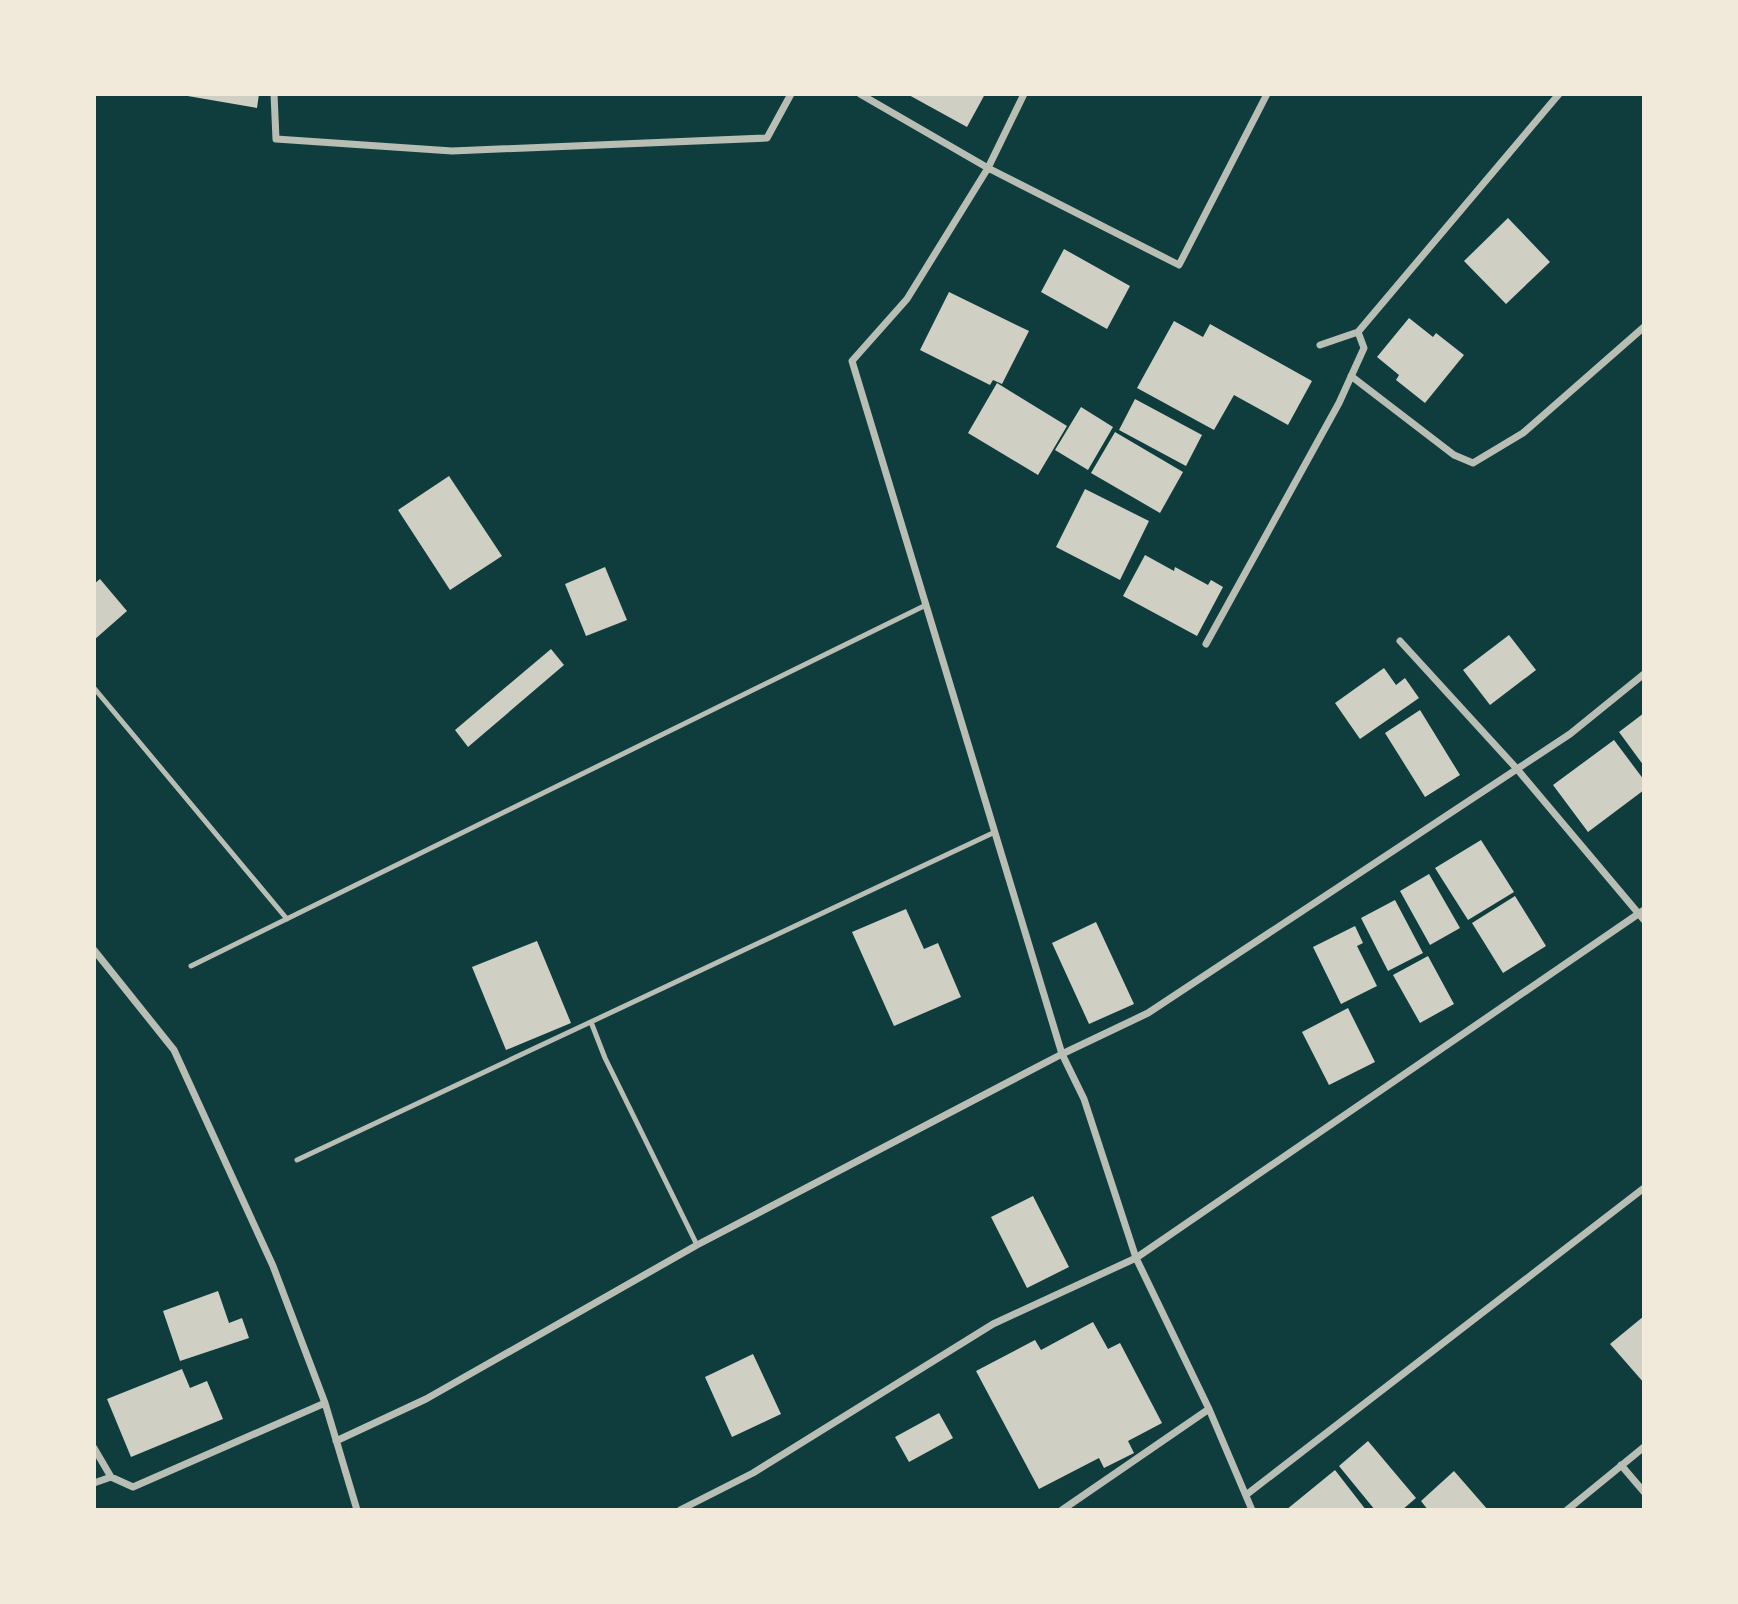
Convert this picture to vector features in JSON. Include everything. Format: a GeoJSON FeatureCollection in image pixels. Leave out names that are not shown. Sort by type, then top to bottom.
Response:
{"type":"FeatureCollection","features":[{"type":"Feature","properties":{"kind":"street"},"geometry":{"type":"LineString","coordinates":[[274,94],[276,138],[452,151],[767,138],[791,94]]}},
{"type":"Feature","properties":{"kind":"street"},"geometry":{"type":"LineString","coordinates":[[860,94],[988,168],[1179,265],[1267,94]]}},
{"type":"Feature","properties":{"kind":"street"},"geometry":{"type":"LineString","coordinates":[[1024,94],[988,168],[907,299],[852,361],[1062,1054],[1084,1099],[1136,1258],[1209,1409],[1252,1510]]}},
{"type":"Feature","properties":{"kind":"street"},"geometry":{"type":"LineString","coordinates":[[1320,345],[1358,331],[1559,94]]}},
{"type":"Feature","properties":{"kind":"street"},"geometry":{"type":"LineString","coordinates":[[1351,376],[1454,455],[1473,463],[1523,433],[1643,327]]}},
{"type":"Feature","properties":{"kind":"street"},"geometry":{"type":"LineString","coordinates":[[1206,644],[1339,403],[1364,348],[1358,331]]}},
{"type":"Feature","properties":{"kind":"street"},"geometry":{"type":"LineString","coordinates":[[680,1510],[753,1473],[993,1324],[1136,1258],[1642,915],[1517,769],[1400,641]]}},
{"type":"Feature","properties":{"kind":"street"},"geometry":{"type":"LineString","coordinates":[[336,1441],[426,1399],[697,1245],[1062,1054],[1148,1013],[1570,734],[1643,674]]}},
{"type":"Feature","properties":{"kind":"street"},"geometry":{"type":"LineString","coordinates":[[94,950],[174,1050],[273,1266],[324,1403],[357,1510]]}},
{"type":"Feature","properties":{"kind":"street"},"geometry":{"type":"LineString","coordinates":[[1246,1495],[1643,1188]]}},
{"type":"Feature","properties":{"kind":"street"},"geometry":{"type":"LineString","coordinates":[[94,1448],[111,1477],[133,1487],[324,1403]]}},
{"type":"Feature","properties":{"kind":"street"},"geometry":{"type":"LineString","coordinates":[[1062,1510],[1209,1409]]}},
{"type":"Feature","properties":{"kind":"street"},"geometry":{"type":"LineString","coordinates":[[1567,1510],[1643,1447]]}},
{"type":"Feature","properties":{"kind":"street"},"geometry":{"type":"LineString","coordinates":[[1621,1465],[1643,1492]]}},
{"type":"Feature","properties":{"kind":"street"},"geometry":{"type":"LineString","coordinates":[[94,1483],[111,1477]]}},
{"type":"Feature","properties":{"kind":"lane"},"geometry":{"type":"LineString","coordinates":[[191,966],[926,605]]}},
{"type":"Feature","properties":{"kind":"lane"},"geometry":{"type":"LineString","coordinates":[[94,688],[287,919]]}},
{"type":"Feature","properties":{"kind":"lane"},"geometry":{"type":"LineString","coordinates":[[297,1160],[995,832]]}},
{"type":"Feature","properties":{"kind":"lane"},"geometry":{"type":"LineString","coordinates":[[591,1022],[605,1058],[697,1245]]}},
{"type":"Feature","properties":{"kind":"building"},"geometry":{"type":"Polygon","coordinates":[[[176,94],[259,94],[257,108],[176,94]]]}},
{"type":"Feature","properties":{"kind":"building"},"geometry":{"type":"Polygon","coordinates":[[[907,94],[985,94],[967,127],[907,94]]]}},
{"type":"Feature","properties":{"kind":"building"},"geometry":{"type":"Polygon","coordinates":[[[1508,218],[1550,262],[1506,304],[1464,261],[1508,218]]]}},
{"type":"Feature","properties":{"kind":"building"},"geometry":{"type":"Polygon","coordinates":[[[1064,249],[1130,286],[1107,329],[1041,292],[1064,249]]]}},
{"type":"Feature","properties":{"kind":"building"},"geometry":{"type":"Polygon","coordinates":[[[949,292],[1029,331],[1002,384],[993,380],[990,385],[920,350],[949,292]]]}},
{"type":"Feature","properties":{"kind":"building"},"geometry":{"type":"Polygon","coordinates":[[[1409,318],[1433,337],[1436,333],[1464,355],[1425,403],[1396,380],[1399,375],[1377,357],[1409,318]]]}},
{"type":"Feature","properties":{"kind":"building"},"geometry":{"type":"Polygon","coordinates":[[[1174,321],[1203,337],[1210,324],[1312,381],[1288,425],[1234,395],[1214,430],[1137,388],[1174,321]]]}},
{"type":"Feature","properties":{"kind":"building"},"geometry":{"type":"Polygon","coordinates":[[[997,383],[1067,426],[1038,475],[968,433],[997,383]]]}},
{"type":"Feature","properties":{"kind":"building"},"geometry":{"type":"Polygon","coordinates":[[[1135,399],[1202,435],[1186,466],[1119,430],[1135,399]]]}},
{"type":"Feature","properties":{"kind":"building"},"geometry":{"type":"Polygon","coordinates":[[[1081,407],[1113,427],[1088,470],[1055,450],[1081,407]]]}},
{"type":"Feature","properties":{"kind":"building"},"geometry":{"type":"Polygon","coordinates":[[[1115,432],[1183,472],[1160,513],[1091,473],[1115,432]]]}},
{"type":"Feature","properties":{"kind":"building"},"geometry":{"type":"Polygon","coordinates":[[[449,476],[502,556],[450,590],[398,510],[449,476]]]}},
{"type":"Feature","properties":{"kind":"building"},"geometry":{"type":"Polygon","coordinates":[[[1085,489],[1149,521],[1120,580],[1056,547],[1085,489]]]}},
{"type":"Feature","properties":{"kind":"building"},"geometry":{"type":"Polygon","coordinates":[[[1145,555],[1208,585],[1211,580],[1223,587],[1197,636],[1123,596],[1145,555]]]}},
{"type":"Feature","properties":{"kind":"building"},"geometry":{"type":"Polygon","coordinates":[[[605,567],[627,620],[586,636],[565,584],[605,567]]]}},
{"type":"Feature","properties":{"kind":"building"},"geometry":{"type":"Polygon","coordinates":[[[100,579],[127,611],[94,640],[94,584],[100,579]]]}},
{"type":"Feature","properties":{"kind":"building"},"geometry":{"type":"Polygon","coordinates":[[[1509,635],[1536,670],[1490,705],[1463,670],[1509,635]]]}},
{"type":"Feature","properties":{"kind":"building"},"geometry":{"type":"Polygon","coordinates":[[[551,649],[564,665],[468,747],[455,730],[551,649]]]}},
{"type":"Feature","properties":{"kind":"building"},"geometry":{"type":"Polygon","coordinates":[[[1384,668],[1396,685],[1405,678],[1419,698],[1360,739],[1335,703],[1384,668]]]}},
{"type":"Feature","properties":{"kind":"building"},"geometry":{"type":"Polygon","coordinates":[[[1420,710],[1460,775],[1425,797],[1385,733],[1420,710]]]}},
{"type":"Feature","properties":{"kind":"building"},"geometry":{"type":"Polygon","coordinates":[[[1644,713],[1644,766],[1619,732],[1644,713]]]}},
{"type":"Feature","properties":{"kind":"building"},"geometry":{"type":"Polygon","coordinates":[[[1614,740],[1644,780],[1644,790],[1588,832],[1553,785],[1614,740]]]}},
{"type":"Feature","properties":{"kind":"building"},"geometry":{"type":"Polygon","coordinates":[[[1481,840],[1514,892],[1468,920],[1435,868],[1481,840]]]}},
{"type":"Feature","properties":{"kind":"building"},"geometry":{"type":"Polygon","coordinates":[[[1429,874],[1460,928],[1430,945],[1400,891],[1429,874]]]}},
{"type":"Feature","properties":{"kind":"building"},"geometry":{"type":"Polygon","coordinates":[[[1515,896],[1546,946],[1503,973],[1472,923],[1515,896]]]}},
{"type":"Feature","properties":{"kind":"building"},"geometry":{"type":"Polygon","coordinates":[[[1395,900],[1423,953],[1388,971],[1361,918],[1395,900]]]}},
{"type":"Feature","properties":{"kind":"building"},"geometry":{"type":"Polygon","coordinates":[[[906,909],[924,949],[938,943],[961,997],[894,1026],[852,932],[906,909]]]}},
{"type":"Feature","properties":{"kind":"building"},"geometry":{"type":"Polygon","coordinates":[[[1096,922],[1134,1004],[1089,1024],[1052,943],[1096,922]]]}},
{"type":"Feature","properties":{"kind":"building"},"geometry":{"type":"Polygon","coordinates":[[[1355,926],[1363,943],[1357,946],[1377,986],[1341,1004],[1313,947],[1355,926]]]}},
{"type":"Feature","properties":{"kind":"building"},"geometry":{"type":"Polygon","coordinates":[[[537,941],[571,1023],[506,1050],[472,967],[537,941]]]}},
{"type":"Feature","properties":{"kind":"building"},"geometry":{"type":"Polygon","coordinates":[[[1428,956],[1454,1004],[1420,1023],[1393,975],[1428,956]]]}},
{"type":"Feature","properties":{"kind":"building"},"geometry":{"type":"Polygon","coordinates":[[[1348,1008],[1375,1062],[1329,1085],[1302,1032],[1348,1008]]]}},
{"type":"Feature","properties":{"kind":"building"},"geometry":{"type":"Polygon","coordinates":[[[1033,1196],[1069,1267],[1027,1288],[991,1217],[1033,1196]]]}},
{"type":"Feature","properties":{"kind":"building"},"geometry":{"type":"Polygon","coordinates":[[[218,1291],[229,1323],[242,1318],[249,1338],[180,1361],[163,1311],[218,1291]]]}},
{"type":"Feature","properties":{"kind":"building"},"geometry":{"type":"Polygon","coordinates":[[[1644,1316],[1644,1383],[1610,1344],[1644,1316]]]}},
{"type":"Feature","properties":{"kind":"building"},"geometry":{"type":"Polygon","coordinates":[[[1093,1322],[1108,1349],[1120,1343],[1162,1423],[1128,1441],[1134,1453],[1104,1468],[1099,1458],[1039,1489],[976,1371],[1035,1340],[1041,1350],[1093,1322]]]}},
{"type":"Feature","properties":{"kind":"building"},"geometry":{"type":"Polygon","coordinates":[[[753,1354],[781,1414],[732,1437],[705,1377],[753,1354]]]}},
{"type":"Feature","properties":{"kind":"building"},"geometry":{"type":"Polygon","coordinates":[[[182,1369],[190,1388],[207,1381],[223,1419],[131,1457],[107,1399],[182,1369]]]}},
{"type":"Feature","properties":{"kind":"building"},"geometry":{"type":"Polygon","coordinates":[[[939,1413],[953,1438],[909,1462],[895,1437],[939,1413]]]}},
{"type":"Feature","properties":{"kind":"building"},"geometry":{"type":"Polygon","coordinates":[[[1368,1441],[1416,1498],[1402,1510],[1375,1510],[1339,1466],[1368,1441]]]}},
{"type":"Feature","properties":{"kind":"building"},"geometry":{"type":"Polygon","coordinates":[[[1335,1470],[1366,1510],[1286,1510],[1335,1470]]]}},
{"type":"Feature","properties":{"kind":"building"},"geometry":{"type":"Polygon","coordinates":[[[1454,1471],[1488,1510],[1428,1510],[1421,1501],[1454,1471]]]}}]}
